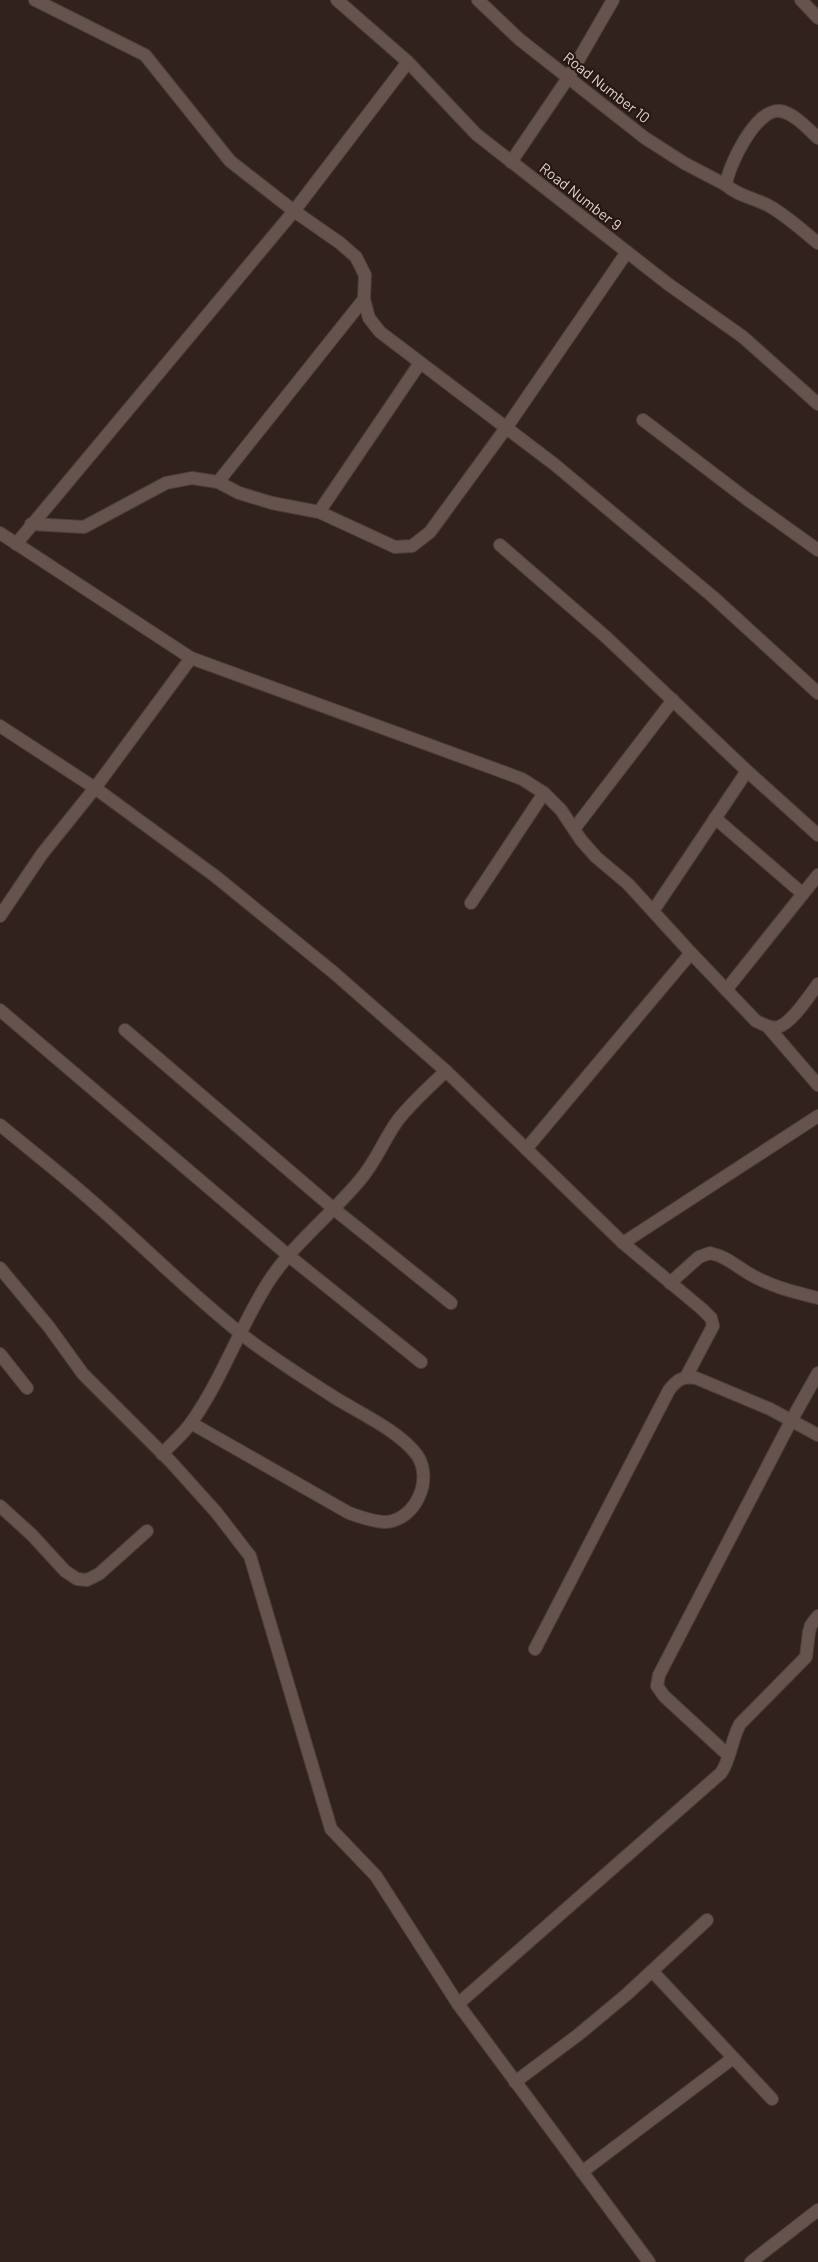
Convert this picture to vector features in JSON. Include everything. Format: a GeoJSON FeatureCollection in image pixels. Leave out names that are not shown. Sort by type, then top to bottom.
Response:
{"type":"FeatureCollection","features":[{"type":"Feature","properties":{"kind":"street"},"geometry":{"type":"LineString","coordinates":[[35,0],[145,55],[230,161],[356,257],[365,275],[364,299],[369,318],[380,332],[554,464],[712,596],[818,693]]}},
{"type":"Feature","properties":{"kind":"street","name":"Road Number 9"},"geometry":{"type":"LineString","coordinates":[[337,0],[408,62],[476,134],[668,284],[743,337],[818,404]]}},
{"type":"Feature","properties":{"kind":"street","name":"Road Number 10"},"geometry":{"type":"LineString","coordinates":[[478,0],[519,39],[645,138],[684,163],[726,185],[736,194],[755,199],[772,207],[818,244]]}},
{"type":"Feature","properties":{"kind":"street"},"geometry":{"type":"LineString","coordinates":[[511,162],[568,78],[613,0]]}},
{"type":"Feature","properties":{"kind":"street"},"geometry":{"type":"LineString","coordinates":[[801,0],[818,18]]}},
{"type":"Feature","properties":{"kind":"street"},"geometry":{"type":"LineString","coordinates":[[16,544],[294,211],[408,62]]}},
{"type":"Feature","properties":{"kind":"street"},"geometry":{"type":"LineString","coordinates":[[726,185],[727,174],[755,124],[766,114],[780,111],[796,118],[818,138]]}},
{"type":"Feature","properties":{"kind":"street"},"geometry":{"type":"LineString","coordinates":[[31,524],[84,527],[166,483],[192,478],[218,482],[247,496],[319,512],[395,547],[412,546],[430,532],[506,428],[627,252]]}},
{"type":"Feature","properties":{"kind":"street"},"geometry":{"type":"LineString","coordinates":[[218,482],[364,299]]}},
{"type":"Feature","properties":{"kind":"street"},"geometry":{"type":"LineString","coordinates":[[319,512],[420,363]]}},
{"type":"Feature","properties":{"kind":"street"},"geometry":{"type":"LineString","coordinates":[[642,420],[818,550]]}},
{"type":"Feature","properties":{"kind":"street"},"geometry":{"type":"LineString","coordinates":[[0,533],[191,658],[498,770],[522,780],[544,793],[561,810],[596,857],[628,884],[691,954],[756,1021],[768,1027],[818,1085]]}},
{"type":"Feature","properties":{"kind":"street"},"geometry":{"type":"LineString","coordinates":[[500,545],[606,637],[746,771],[818,835]]}},
{"type":"Feature","properties":{"kind":"street"},"geometry":{"type":"LineString","coordinates":[[0,916],[42,854],[95,788],[191,658]]}},
{"type":"Feature","properties":{"kind":"street"},"geometry":{"type":"LineString","coordinates":[[574,829],[673,700]]}},
{"type":"Feature","properties":{"kind":"street"},"geometry":{"type":"LineString","coordinates":[[0,726],[95,788],[215,876],[333,972],[446,1071],[623,1243],[702,1309],[711,1318],[713,1326],[686,1377]]}},
{"type":"Feature","properties":{"kind":"street"},"geometry":{"type":"LineString","coordinates":[[653,911],[746,771]]}},
{"type":"Feature","properties":{"kind":"street"},"geometry":{"type":"LineString","coordinates":[[471,902],[544,793]]}},
{"type":"Feature","properties":{"kind":"street"},"geometry":{"type":"LineString","coordinates":[[715,818],[803,894]]}},
{"type":"Feature","properties":{"kind":"street"},"geometry":{"type":"LineString","coordinates":[[726,990],[818,875]]}},
{"type":"Feature","properties":{"kind":"street"},"geometry":{"type":"LineString","coordinates":[[526,1149],[691,954]]}},
{"type":"Feature","properties":{"kind":"street"},"geometry":{"type":"LineString","coordinates":[[768,1027],[779,1027],[790,1019],[818,984]]}},
{"type":"Feature","properties":{"kind":"street"},"geometry":{"type":"LineString","coordinates":[[0,1010],[289,1256],[422,1362]]}},
{"type":"Feature","properties":{"kind":"street"},"geometry":{"type":"LineString","coordinates":[[125,1030],[334,1209],[451,1303]]}},
{"type":"Feature","properties":{"kind":"street"},"geometry":{"type":"LineString","coordinates":[[162,1454],[191,1423],[205,1402],[239,1332],[269,1282],[289,1256],[334,1209],[375,1161],[397,1121],[446,1071]]}},
{"type":"Feature","properties":{"kind":"street"},"geometry":{"type":"LineString","coordinates":[[623,1243],[818,1116]]}},
{"type":"Feature","properties":{"kind":"street"},"geometry":{"type":"LineString","coordinates":[[0,1125],[100,1208],[204,1304],[239,1332],[308,1381],[380,1424],[406,1443],[417,1456],[422,1467],[423,1483],[419,1498],[411,1510],[400,1518],[386,1522],[349,1513],[191,1423]]}},
{"type":"Feature","properties":{"kind":"street"},"geometry":{"type":"LineString","coordinates":[[670,1283],[700,1258],[710,1253],[732,1261],[747,1273],[781,1289],[818,1298]]}},
{"type":"Feature","properties":{"kind":"street"},"geometry":{"type":"LineString","coordinates":[[0,1268],[49,1327],[83,1374],[216,1512],[250,1556],[330,1829],[376,1876],[458,2004],[650,2262]]}},
{"type":"Feature","properties":{"kind":"street"},"geometry":{"type":"LineString","coordinates":[[0,1354],[27,1388]]}},
{"type":"Feature","properties":{"kind":"street"},"geometry":{"type":"LineString","coordinates":[[728,1755],[664,1696],[657,1686],[659,1675],[791,1421],[818,1373]]}},
{"type":"Feature","properties":{"kind":"street"},"geometry":{"type":"LineString","coordinates":[[535,1649],[669,1390],[677,1380],[686,1377],[696,1378],[770,1409],[818,1435]]}},
{"type":"Feature","properties":{"kind":"street"},"geometry":{"type":"LineString","coordinates":[[0,1506],[32,1535],[65,1571],[76,1579],[87,1580],[98,1574],[147,1531]]}},
{"type":"Feature","properties":{"kind":"street"},"geometry":{"type":"LineString","coordinates":[[458,2004],[721,1773],[727,1765],[733,1736],[740,1724],[806,1657],[811,1625],[818,1616]]}},
{"type":"Feature","properties":{"kind":"street"},"geometry":{"type":"LineString","coordinates":[[515,2082],[578,2035],[652,1971],[706,1920]]}},
{"type":"Feature","properties":{"kind":"street"},"geometry":{"type":"LineString","coordinates":[[652,1971],[772,2099]]}},
{"type":"Feature","properties":{"kind":"street"},"geometry":{"type":"LineString","coordinates":[[582,2172],[733,2058]]}},
{"type":"Feature","properties":{"kind":"street"},"geometry":{"type":"LineString","coordinates":[[750,2262],[818,2210]]}}]}
